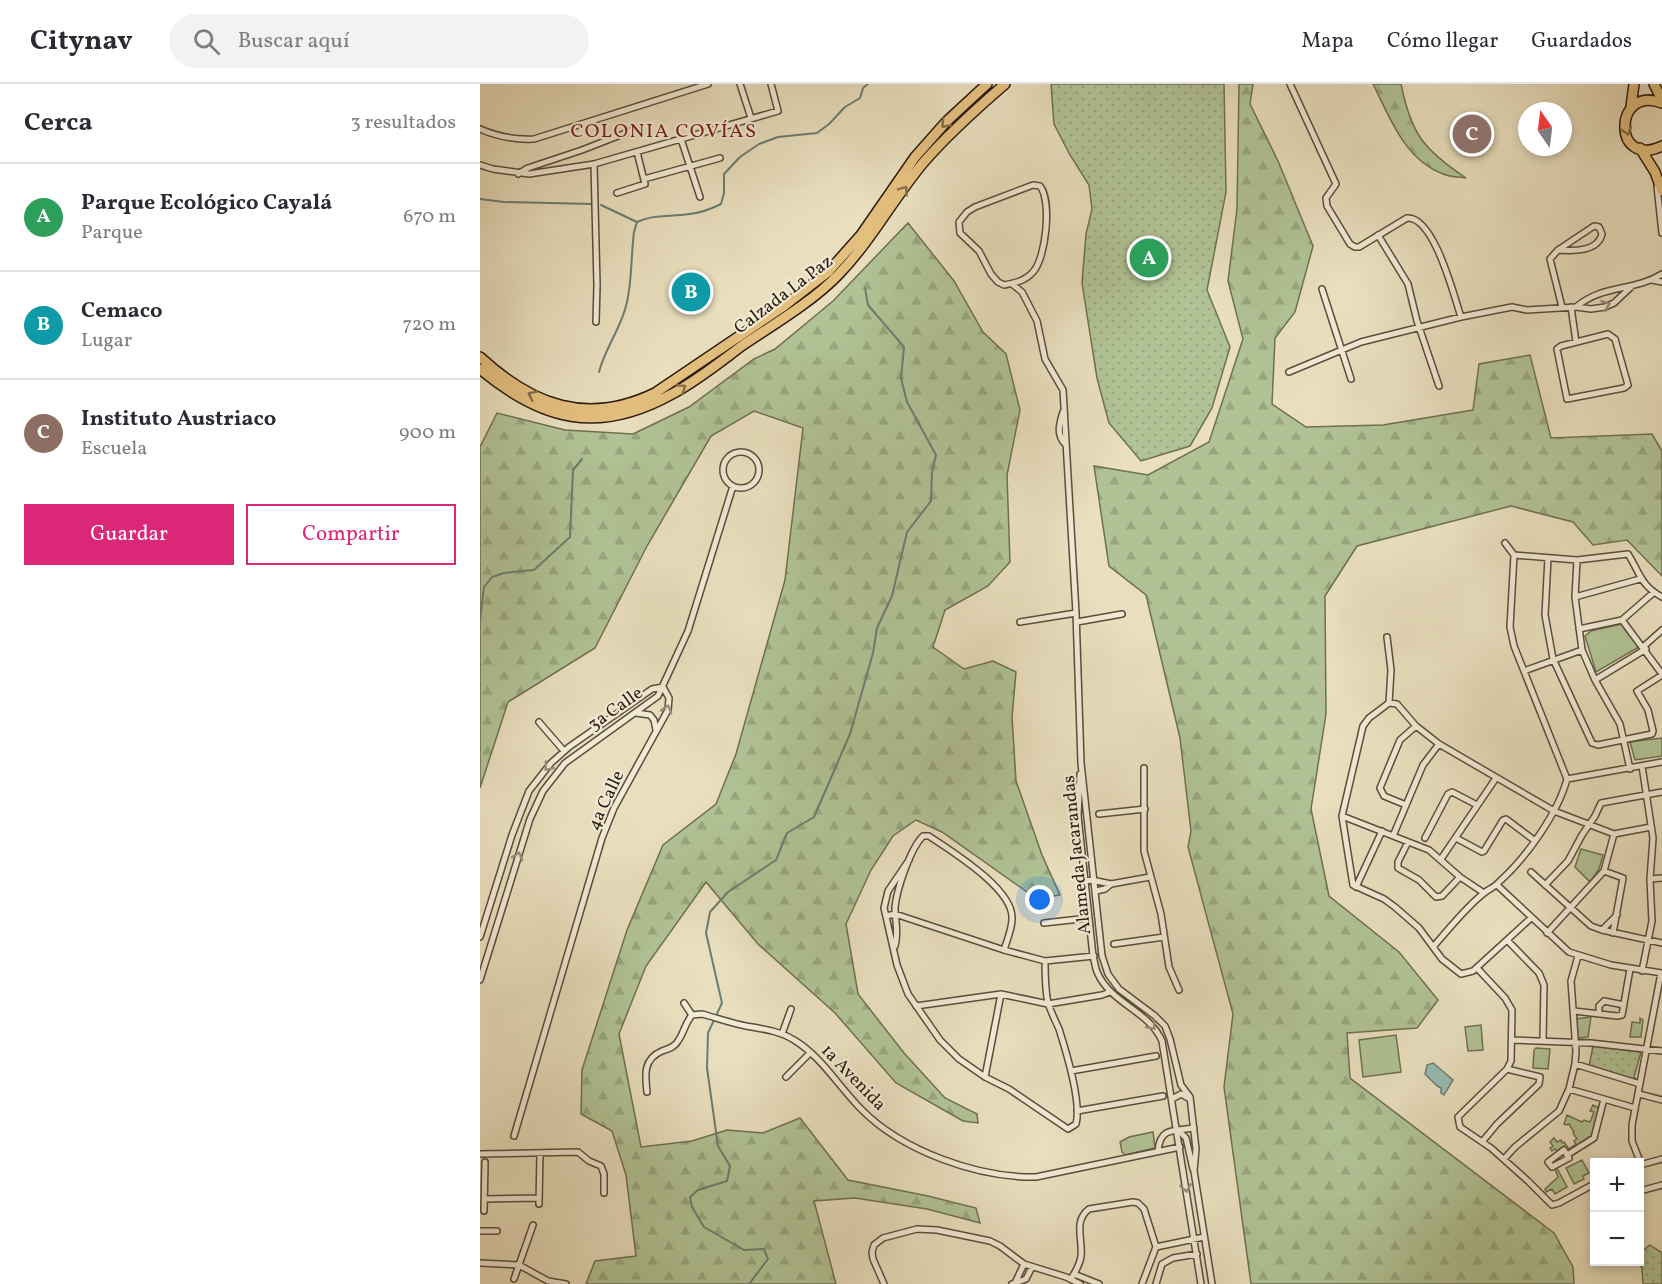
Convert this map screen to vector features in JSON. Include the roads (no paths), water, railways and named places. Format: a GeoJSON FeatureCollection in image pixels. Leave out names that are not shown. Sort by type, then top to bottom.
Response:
{"type":"FeatureCollection","features":[{"type":"Feature","properties":{"kind":"main road","name":"Calzada La Paz"},"geometry":{"type":"LineString","coordinates":[[588,414],[627,405],[656,393],[784,306],[828,272],[861,235],[915,157],[951,117],[987,84]]}},
{"type":"Feature","properties":{"kind":"main road","name":"Calzada La Paz"},"geometry":{"type":"LineString","coordinates":[[588,414],[610,417],[633,412],[674,393],[836,278],[858,253],[923,164],[963,121],[1005,84]]}},
{"type":"Feature","properties":{"kind":"main road"},"geometry":{"type":"LineString","coordinates":[[1634,84],[1631,107],[1624,119],[1624,129],[1630,141],[1640,148],[1655,172],[1662,191]]}},
{"type":"Feature","properties":{"kind":"main road"},"geometry":{"type":"LineString","coordinates":[[1654,84],[1662,102]]}},
{"type":"Feature","properties":{"kind":"main road"},"geometry":{"type":"LineString","coordinates":[[1631,107],[1645,99],[1662,102]]}},
{"type":"Feature","properties":{"kind":"main road"},"geometry":{"type":"LineString","coordinates":[[1640,148],[1653,149],[1662,146]]}},
{"type":"Feature","properties":{"kind":"main road"},"geometry":{"type":"LineString","coordinates":[[480,357],[501,375],[532,396],[588,414]]}},
{"type":"Feature","properties":{"kind":"main road"},"geometry":{"type":"LineString","coordinates":[[480,369],[513,395],[533,406],[562,415],[588,414]]}},
{"type":"Feature","properties":{"kind":"street"},"geometry":{"type":"LineString","coordinates":[[480,129],[508,138],[534,139],[708,84]]}},
{"type":"Feature","properties":{"kind":"street"},"geometry":{"type":"LineString","coordinates":[[740,84],[751,118]]}},
{"type":"Feature","properties":{"kind":"street"},"geometry":{"type":"LineString","coordinates":[[480,165],[518,174],[529,174],[594,164],[778,111],[771,84]]}},
{"type":"Feature","properties":{"kind":"street"},"geometry":{"type":"LineString","coordinates":[[1290,84],[1336,184],[1326,198],[1328,206],[1352,246],[1359,247],[1407,218],[1419,221],[1439,251],[1461,317]]}},
{"type":"Feature","properties":{"kind":"street"},"geometry":{"type":"LineString","coordinates":[[518,174],[528,168],[636,129]]}},
{"type":"Feature","properties":{"kind":"street"},"geometry":{"type":"LineString","coordinates":[[681,139],[700,197]]}},
{"type":"Feature","properties":{"kind":"street"},"geometry":{"type":"LineString","coordinates":[[617,193],[644,185],[637,152]]}},
{"type":"Feature","properties":{"kind":"street"},"geometry":{"type":"LineString","coordinates":[[644,179],[720,158]]}},
{"type":"Feature","properties":{"kind":"street"},"geometry":{"type":"LineString","coordinates":[[594,164],[596,322]]}},
{"type":"Feature","properties":{"kind":"street"},"geometry":{"type":"LineString","coordinates":[[1655,172],[1662,233]]}},
{"type":"Feature","properties":{"kind":"street"},"geometry":{"type":"LineString","coordinates":[[1022,292],[1027,278],[1038,266],[1047,227],[1044,193],[1037,185],[975,207],[967,212],[959,222],[960,232],[979,251],[998,282],[1004,285],[1012,284],[1027,278]]}},
{"type":"Feature","properties":{"kind":"street"},"geometry":{"type":"LineString","coordinates":[[1558,250],[1582,249],[1595,245],[1601,238],[1602,231],[1599,227],[1589,228],[1558,250],[1550,259],[1562,307]]}},
{"type":"Feature","properties":{"kind":"street"},"geometry":{"type":"LineString","coordinates":[[1378,235],[1408,284],[1438,386]]}},
{"type":"Feature","properties":{"kind":"street"},"geometry":{"type":"LineString","coordinates":[[1573,307],[1592,295],[1631,287],[1662,274]]}},
{"type":"Feature","properties":{"kind":"street"},"geometry":{"type":"LineString","coordinates":[[1652,280],[1662,282]]}},
{"type":"Feature","properties":{"kind":"street"},"geometry":{"type":"LineString","coordinates":[[1012,284],[1022,292],[1037,321],[1045,359],[1063,390],[1065,408],[1059,430],[1060,439],[1067,446],[1077,622],[1081,763]]}},
{"type":"Feature","properties":{"kind":"street"},"geometry":{"type":"LineString","coordinates":[[1289,372],[1361,342],[1461,317],[1512,307],[1527,310],[1605,307],[1614,303],[1631,287]]}},
{"type":"Feature","properties":{"kind":"street"},"geometry":{"type":"LineString","coordinates":[[1322,289],[1351,379]]}},
{"type":"Feature","properties":{"kind":"street"},"geometry":{"type":"LineString","coordinates":[[1573,307],[1576,342]]}},
{"type":"Feature","properties":{"kind":"street"},"geometry":{"type":"LineString","coordinates":[[1608,334],[1612,336],[1615,339],[1628,386],[1567,399],[1556,351],[1560,346],[1576,342],[1608,334]]}},
{"type":"Feature","properties":{"kind":"street","name":"4a Calle"},"geometry":{"type":"LineString","coordinates":[[741,452],[753,456],[757,460],[760,472],[755,483],[744,488],[733,486],[725,478],[726,461],[735,453],[741,452]]}},
{"type":"Feature","properties":{"kind":"street","name":"4a Calle"},"geometry":{"type":"LineString","coordinates":[[514,1136],[603,838],[614,808],[664,718],[669,698],[663,687],[688,631],[733,486]]}},
{"type":"Feature","properties":{"kind":"street"},"geometry":{"type":"LineString","coordinates":[[1433,947],[1484,893],[1497,885],[1509,873],[1554,811],[1563,796],[1568,779],[1514,645],[1510,627],[1514,555],[1505,543]]}},
{"type":"Feature","properties":{"kind":"street"},"geometry":{"type":"LineString","coordinates":[[1514,555],[1577,560],[1628,554],[1640,579],[1653,593],[1662,597]]}},
{"type":"Feature","properties":{"kind":"street"},"geometry":{"type":"LineString","coordinates":[[1548,558],[1545,615],[1553,660],[1592,743],[1598,745],[1652,734],[1651,720],[1638,691],[1661,672],[1622,620]]}},
{"type":"Feature","properties":{"kind":"street"},"geometry":{"type":"LineString","coordinates":[[1577,560],[1575,597],[1582,650],[1595,680],[1620,724],[1630,769]]}},
{"type":"Feature","properties":{"kind":"street"},"geometry":{"type":"LineString","coordinates":[[1575,597],[1640,579]]}},
{"type":"Feature","properties":{"kind":"street"},"geometry":{"type":"LineString","coordinates":[[1580,629],[1622,620],[1653,593]]}},
{"type":"Feature","properties":{"kind":"street"},"geometry":{"type":"LineString","coordinates":[[1020,622],[1076,613]]}},
{"type":"Feature","properties":{"kind":"street"},"geometry":{"type":"LineString","coordinates":[[1077,622],[1122,614]]}},
{"type":"Feature","properties":{"kind":"street"},"geometry":{"type":"LineString","coordinates":[[1595,680],[1644,648],[1662,630]]}},
{"type":"Feature","properties":{"kind":"street"},"geometry":{"type":"LineString","coordinates":[[1387,637],[1391,670],[1389,703],[1369,718],[1363,726],[1342,816],[1351,880],[1356,887],[1395,907],[1419,928],[1436,952],[1457,972],[1467,974],[1477,968],[1532,918]]}},
{"type":"Feature","properties":{"kind":"street"},"geometry":{"type":"LineString","coordinates":[[1524,671],[1582,650]]}},
{"type":"Feature","properties":{"kind":"street","name":"3a Calle"},"geometry":{"type":"LineString","coordinates":[[480,980],[530,819],[543,790],[565,763],[658,696],[663,687]]}},
{"type":"Feature","properties":{"kind":"street","name":"3a Calle"},"geometry":{"type":"LineString","coordinates":[[480,937],[512,835],[529,791],[551,763],[564,751],[652,689],[663,687]]}},
{"type":"Feature","properties":{"kind":"street"},"geometry":{"type":"LineString","coordinates":[[1389,703],[1397,705],[1416,726],[1439,744],[1554,811],[1614,834],[1651,827]]}},
{"type":"Feature","properties":{"kind":"street"},"geometry":{"type":"LineString","coordinates":[[636,713],[650,715],[654,720],[656,730]]}},
{"type":"Feature","properties":{"kind":"street"},"geometry":{"type":"LineString","coordinates":[[539,722],[564,751]]}},
{"type":"Feature","properties":{"kind":"street"},"geometry":{"type":"LineString","coordinates":[[1406,805],[1384,796],[1380,788],[1400,740],[1416,726]]}},
{"type":"Feature","properties":{"kind":"street"},"geometry":{"type":"LineString","coordinates":[[1393,836],[1423,765],[1439,744]]}},
{"type":"Feature","properties":{"kind":"street"},"geometry":{"type":"LineString","coordinates":[[1568,779],[1662,762]]}},
{"type":"Feature","properties":{"kind":"street","name":"Alameda Jacarandas"},"geometry":{"type":"LineString","coordinates":[[1081,763],[1102,956],[1108,974],[1119,989],[1165,1026],[1181,1085],[1191,1100],[1196,1159],[1194,1171],[1212,1284]]}},
{"type":"Feature","properties":{"kind":"street","name":"Alameda Jacarandas"},"geometry":{"type":"LineString","coordinates":[[1081,763],[1078,816],[1097,974],[1110,992],[1152,1023],[1158,1030],[1162,1041],[1201,1284]]}},
{"type":"Feature","properties":{"kind":"street"},"geometry":{"type":"LineString","coordinates":[[1642,766],[1653,838],[1650,879],[1652,921],[1642,971]]}},
{"type":"Feature","properties":{"kind":"street"},"geometry":{"type":"LineString","coordinates":[[1144,768],[1144,851],[1161,914],[1169,967],[1179,990]]}},
{"type":"Feature","properties":{"kind":"street"},"geometry":{"type":"LineString","coordinates":[[1442,859],[1496,778]]}},
{"type":"Feature","properties":{"kind":"street"},"geometry":{"type":"LineString","coordinates":[[1425,838],[1448,794],[1452,792],[1477,805]]}},
{"type":"Feature","properties":{"kind":"street"},"geometry":{"type":"LineString","coordinates":[[1545,885],[1568,861],[1595,816],[1600,803],[1662,792]]}},
{"type":"Feature","properties":{"kind":"street"},"geometry":{"type":"LineString","coordinates":[[1099,814],[1144,809]]}},
{"type":"Feature","properties":{"kind":"street"},"geometry":{"type":"LineString","coordinates":[[1342,816],[1429,850],[1484,893]]}},
{"type":"Feature","properties":{"kind":"street"},"geometry":{"type":"LineString","coordinates":[[1456,837],[1482,852],[1485,851],[1503,820],[1506,819],[1534,840]]}},
{"type":"Feature","properties":{"kind":"street"},"geometry":{"type":"LineString","coordinates":[[1356,887],[1382,831]]}},
{"type":"Feature","properties":{"kind":"street"},"geometry":{"type":"LineString","coordinates":[[1547,933],[1604,871],[1614,834]]}},
{"type":"Feature","properties":{"kind":"street"},"geometry":{"type":"LineString","coordinates":[[894,947],[898,936],[895,914],[897,895],[918,840],[923,836],[929,836],[991,879],[1005,899],[1013,917],[1004,950]]}},
{"type":"Feature","properties":{"kind":"street"},"geometry":{"type":"LineString","coordinates":[[1408,842],[1398,862],[1398,868],[1414,877],[1436,897],[1443,896],[1460,876]]}},
{"type":"Feature","properties":{"kind":"street"},"geometry":{"type":"LineString","coordinates":[[909,860],[888,891],[885,900],[886,916],[902,980],[915,1006],[940,1040],[959,1059],[1068,1129],[1076,1124],[1077,1111],[1071,1071],[1048,1004],[1045,961]]}},
{"type":"Feature","properties":{"kind":"street"},"geometry":{"type":"LineString","coordinates":[[1604,871],[1623,878],[1613,933]]}},
{"type":"Feature","properties":{"kind":"street"},"geometry":{"type":"LineString","coordinates":[[1531,872],[1592,926],[1613,933],[1662,943]]}},
{"type":"Feature","properties":{"kind":"street"},"geometry":{"type":"LineString","coordinates":[[1085,881],[1095,880],[1111,884],[1150,877]]}},
{"type":"Feature","properties":{"kind":"street"},"geometry":{"type":"LineString","coordinates":[[1650,879],[1662,878]]}},
{"type":"Feature","properties":{"kind":"street"},"geometry":{"type":"LineString","coordinates":[[1096,891],[1105,890],[1111,884]]}},
{"type":"Feature","properties":{"kind":"street"},"geometry":{"type":"LineString","coordinates":[[1497,885],[1561,946],[1578,956],[1630,969],[1661,973],[1631,1133],[1638,1158]]}},
{"type":"Feature","properties":{"kind":"street"},"geometry":{"type":"LineString","coordinates":[[886,916],[895,914],[1045,961],[1102,956]]}},
{"type":"Feature","properties":{"kind":"street"},"geometry":{"type":"LineString","coordinates":[[1602,930],[1618,914]]}},
{"type":"Feature","properties":{"kind":"street"},"geometry":{"type":"LineString","coordinates":[[486,917],[498,921]]}},
{"type":"Feature","properties":{"kind":"street"},"geometry":{"type":"LineString","coordinates":[[1044,923],[1089,918]]}},
{"type":"Feature","properties":{"kind":"street"},"geometry":{"type":"LineString","coordinates":[[1114,944],[1164,938]]}},
{"type":"Feature","properties":{"kind":"street"},"geometry":{"type":"LineString","coordinates":[[1508,941],[1542,979],[1544,985],[1543,1041]]}},
{"type":"Feature","properties":{"kind":"street"},"geometry":{"type":"LineString","coordinates":[[1504,1159],[1558,1111],[1569,1089],[1575,1064],[1576,1042],[1571,981],[1578,956]]}},
{"type":"Feature","properties":{"kind":"street"},"geometry":{"type":"LineString","coordinates":[[1477,968],[1509,1004],[1513,1017],[1511,1061],[1507,1069],[1458,1117],[1460,1127],[1504,1159],[1552,1205],[1590,1186]]}},
{"type":"Feature","properties":{"kind":"street"},"geometry":{"type":"LineString","coordinates":[[1574,1011],[1621,1016],[1630,969]]}},
{"type":"Feature","properties":{"kind":"street"},"geometry":{"type":"LineString","coordinates":[[915,1006],[1001,994],[1048,1004],[1110,992]]}},
{"type":"Feature","properties":{"kind":"street"},"geometry":{"type":"LineString","coordinates":[[985,1077],[1001,994]]}},
{"type":"Feature","properties":{"kind":"street"},"geometry":{"type":"LineString","coordinates":[[1599,1014],[1599,1006],[1604,1001],[1624,1005]]}},
{"type":"Feature","properties":{"kind":"street"},"geometry":{"type":"LineString","coordinates":[[647,1092],[645,1070],[650,1060],[678,1041],[692,1015],[684,1002]]}},
{"type":"Feature","properties":{"kind":"street"},"geometry":{"type":"LineString","coordinates":[[782,1034],[790,1009]]}},
{"type":"Feature","properties":{"kind":"street","name":"1a Avenida"},"geometry":{"type":"LineString","coordinates":[[692,1015],[702,1014],[782,1034],[796,1041],[874,1121],[906,1143],[923,1151],[974,1168],[1018,1177],[1036,1177],[1180,1147]]}},
{"type":"Feature","properties":{"kind":"street"},"geometry":{"type":"LineString","coordinates":[[1512,1040],[1576,1042],[1662,1051]]}},
{"type":"Feature","properties":{"kind":"street"},"geometry":{"type":"LineString","coordinates":[[786,1077],[810,1053]]}},
{"type":"Feature","properties":{"kind":"street"},"geometry":{"type":"LineString","coordinates":[[1071,1071],[1156,1056]]}},
{"type":"Feature","properties":{"kind":"street"},"geometry":{"type":"LineString","coordinates":[[1575,1064],[1640,1084]]}},
{"type":"Feature","properties":{"kind":"street"},"geometry":{"type":"LineString","coordinates":[[1168,1072],[1171,1074],[1175,1072],[1177,1065]]}},
{"type":"Feature","properties":{"kind":"street"},"geometry":{"type":"LineString","coordinates":[[1482,1142],[1497,1124],[1539,1084],[1540,1077],[1534,1074],[1507,1069]]}},
{"type":"Feature","properties":{"kind":"street"},"geometry":{"type":"LineString","coordinates":[[1569,1089],[1635,1108]]}},
{"type":"Feature","properties":{"kind":"street"},"geometry":{"type":"LineString","coordinates":[[1172,1099],[1181,1094],[1191,1100]]}},
{"type":"Feature","properties":{"kind":"street"},"geometry":{"type":"LineString","coordinates":[[1638,1094],[1662,1100]]}},
{"type":"Feature","properties":{"kind":"street"},"geometry":{"type":"LineString","coordinates":[[1077,1111],[1163,1096]]}},
{"type":"Feature","properties":{"kind":"street"},"geometry":{"type":"LineString","coordinates":[[1567,1155],[1594,1138],[1604,1099]]}},
{"type":"Feature","properties":{"kind":"street"},"geometry":{"type":"LineString","coordinates":[[1158,1151],[1161,1137],[1167,1132],[1194,1128]]}},
{"type":"Feature","properties":{"kind":"street"},"geometry":{"type":"LineString","coordinates":[[1178,1130],[1185,1138],[1194,1171]]}},
{"type":"Feature","properties":{"kind":"street"},"geometry":{"type":"LineString","coordinates":[[480,1154],[578,1152],[589,1161],[598,1164],[604,1174],[604,1193]]}},
{"type":"Feature","properties":{"kind":"street"},"geometry":{"type":"LineString","coordinates":[[485,1199],[539,1201],[540,1153]]}},
{"type":"Feature","properties":{"kind":"street"},"geometry":{"type":"LineString","coordinates":[[1644,1164],[1662,1160]]}},
{"type":"Feature","properties":{"kind":"street"},"geometry":{"type":"LineString","coordinates":[[484,1211],[485,1162]]}},
{"type":"Feature","properties":{"kind":"street"},"geometry":{"type":"LineString","coordinates":[[1644,1190],[1662,1185]]}},
{"type":"Feature","properties":{"kind":"street"},"geometry":{"type":"LineString","coordinates":[[1071,1276],[1079,1265],[1081,1256],[1080,1220],[1083,1213],[1089,1209],[1138,1203],[1144,1209],[1156,1247],[1142,1284]]}},
{"type":"Feature","properties":{"kind":"street"},"geometry":{"type":"LineString","coordinates":[[514,1279],[533,1225]]}},
{"type":"Feature","properties":{"kind":"street"},"geometry":{"type":"LineString","coordinates":[[884,1284],[873,1259],[874,1245],[883,1238],[917,1229],[981,1238],[1000,1246],[1024,1264],[1095,1283]]}},
{"type":"Feature","properties":{"kind":"street"},"geometry":{"type":"LineString","coordinates":[[480,1231],[497,1231]]}},
{"type":"Feature","properties":{"kind":"street"},"geometry":{"type":"LineString","coordinates":[[1156,1247],[1204,1237]]}},
{"type":"Feature","properties":{"kind":"street"},"geometry":{"type":"LineString","coordinates":[[1156,1284],[1162,1264],[1173,1258],[1197,1254]]}},
{"type":"Feature","properties":{"kind":"street"},"geometry":{"type":"LineString","coordinates":[[480,1263],[519,1264],[548,1281],[566,1284]]}},
{"type":"Feature","properties":{"kind":"street"},"geometry":{"type":"LineString","coordinates":[[1014,1283],[1024,1264]]}},
{"type":"Feature","properties":{"kind":"street"},"geometry":{"type":"LineString","coordinates":[[1014,1283],[1026,1279],[1032,1267]]}},
{"type":"Feature","properties":{"kind":"street"},"geometry":{"type":"LineString","coordinates":[[1071,1276],[1080,1284]]}},
{"type":"Feature","properties":{"kind":"water"},"geometry":{"type":"Polygon","coordinates":[[[1433,1063],[1453,1080],[1444,1095],[1441,1093],[1441,1088],[1425,1074],[1427,1065],[1433,1063]]]}},
{"type":"Feature","properties":{"kind":"waterway"},"geometry":{"type":"LineString","coordinates":[[599,372],[625,311],[637,222],[656,217],[698,213],[721,204],[724,193],[724,174],[740,157],[759,144],[778,137],[817,133],[845,107],[860,98],[863,88],[868,84]]}},
{"type":"Feature","properties":{"kind":"waterway"},"geometry":{"type":"LineString","coordinates":[[480,199],[504,202],[592,204]]}},
{"type":"Feature","properties":{"kind":"waterway"},"geometry":{"type":"LineString","coordinates":[[601,205],[637,222]]}},
{"type":"Feature","properties":{"kind":"waterway"},"geometry":{"type":"LineString","coordinates":[[749,1284],[768,1259],[764,1249],[744,1250],[704,1227],[692,1207],[690,1197],[698,1190],[727,1181],[730,1166],[718,1146],[707,1068],[708,1033],[722,1003],[706,933],[710,912],[728,892],[776,860],[787,833],[814,817],[850,734],[873,653],[877,628],[892,596],[907,532],[931,501],[932,472],[936,455],[907,402],[901,378],[904,347],[868,305],[865,288]]}},
{"type":"Feature","properties":{"kind":"waterway"},"geometry":{"type":"LineString","coordinates":[[480,621],[484,587],[492,577],[504,573],[534,570],[570,537],[573,470],[582,459]]}},
{"type":"Feature","properties":{"kind":"place","name":"Instituto Austriaco"},"geometry":{"type":"Point","coordinates":[1472,134]}},
{"type":"Feature","properties":{"kind":"place","name":"Parque Ecológico Cayalá"},"geometry":{"type":"Point","coordinates":[1149,258]}},
{"type":"Feature","properties":{"kind":"place","name":"Cemaco"},"geometry":{"type":"Point","coordinates":[691,292]}},
{"type":"Feature","properties":{"kind":"district","name":"COLONIA COVÍAS"},"geometry":{"type":"Point","coordinates":[664,130]}}]}
